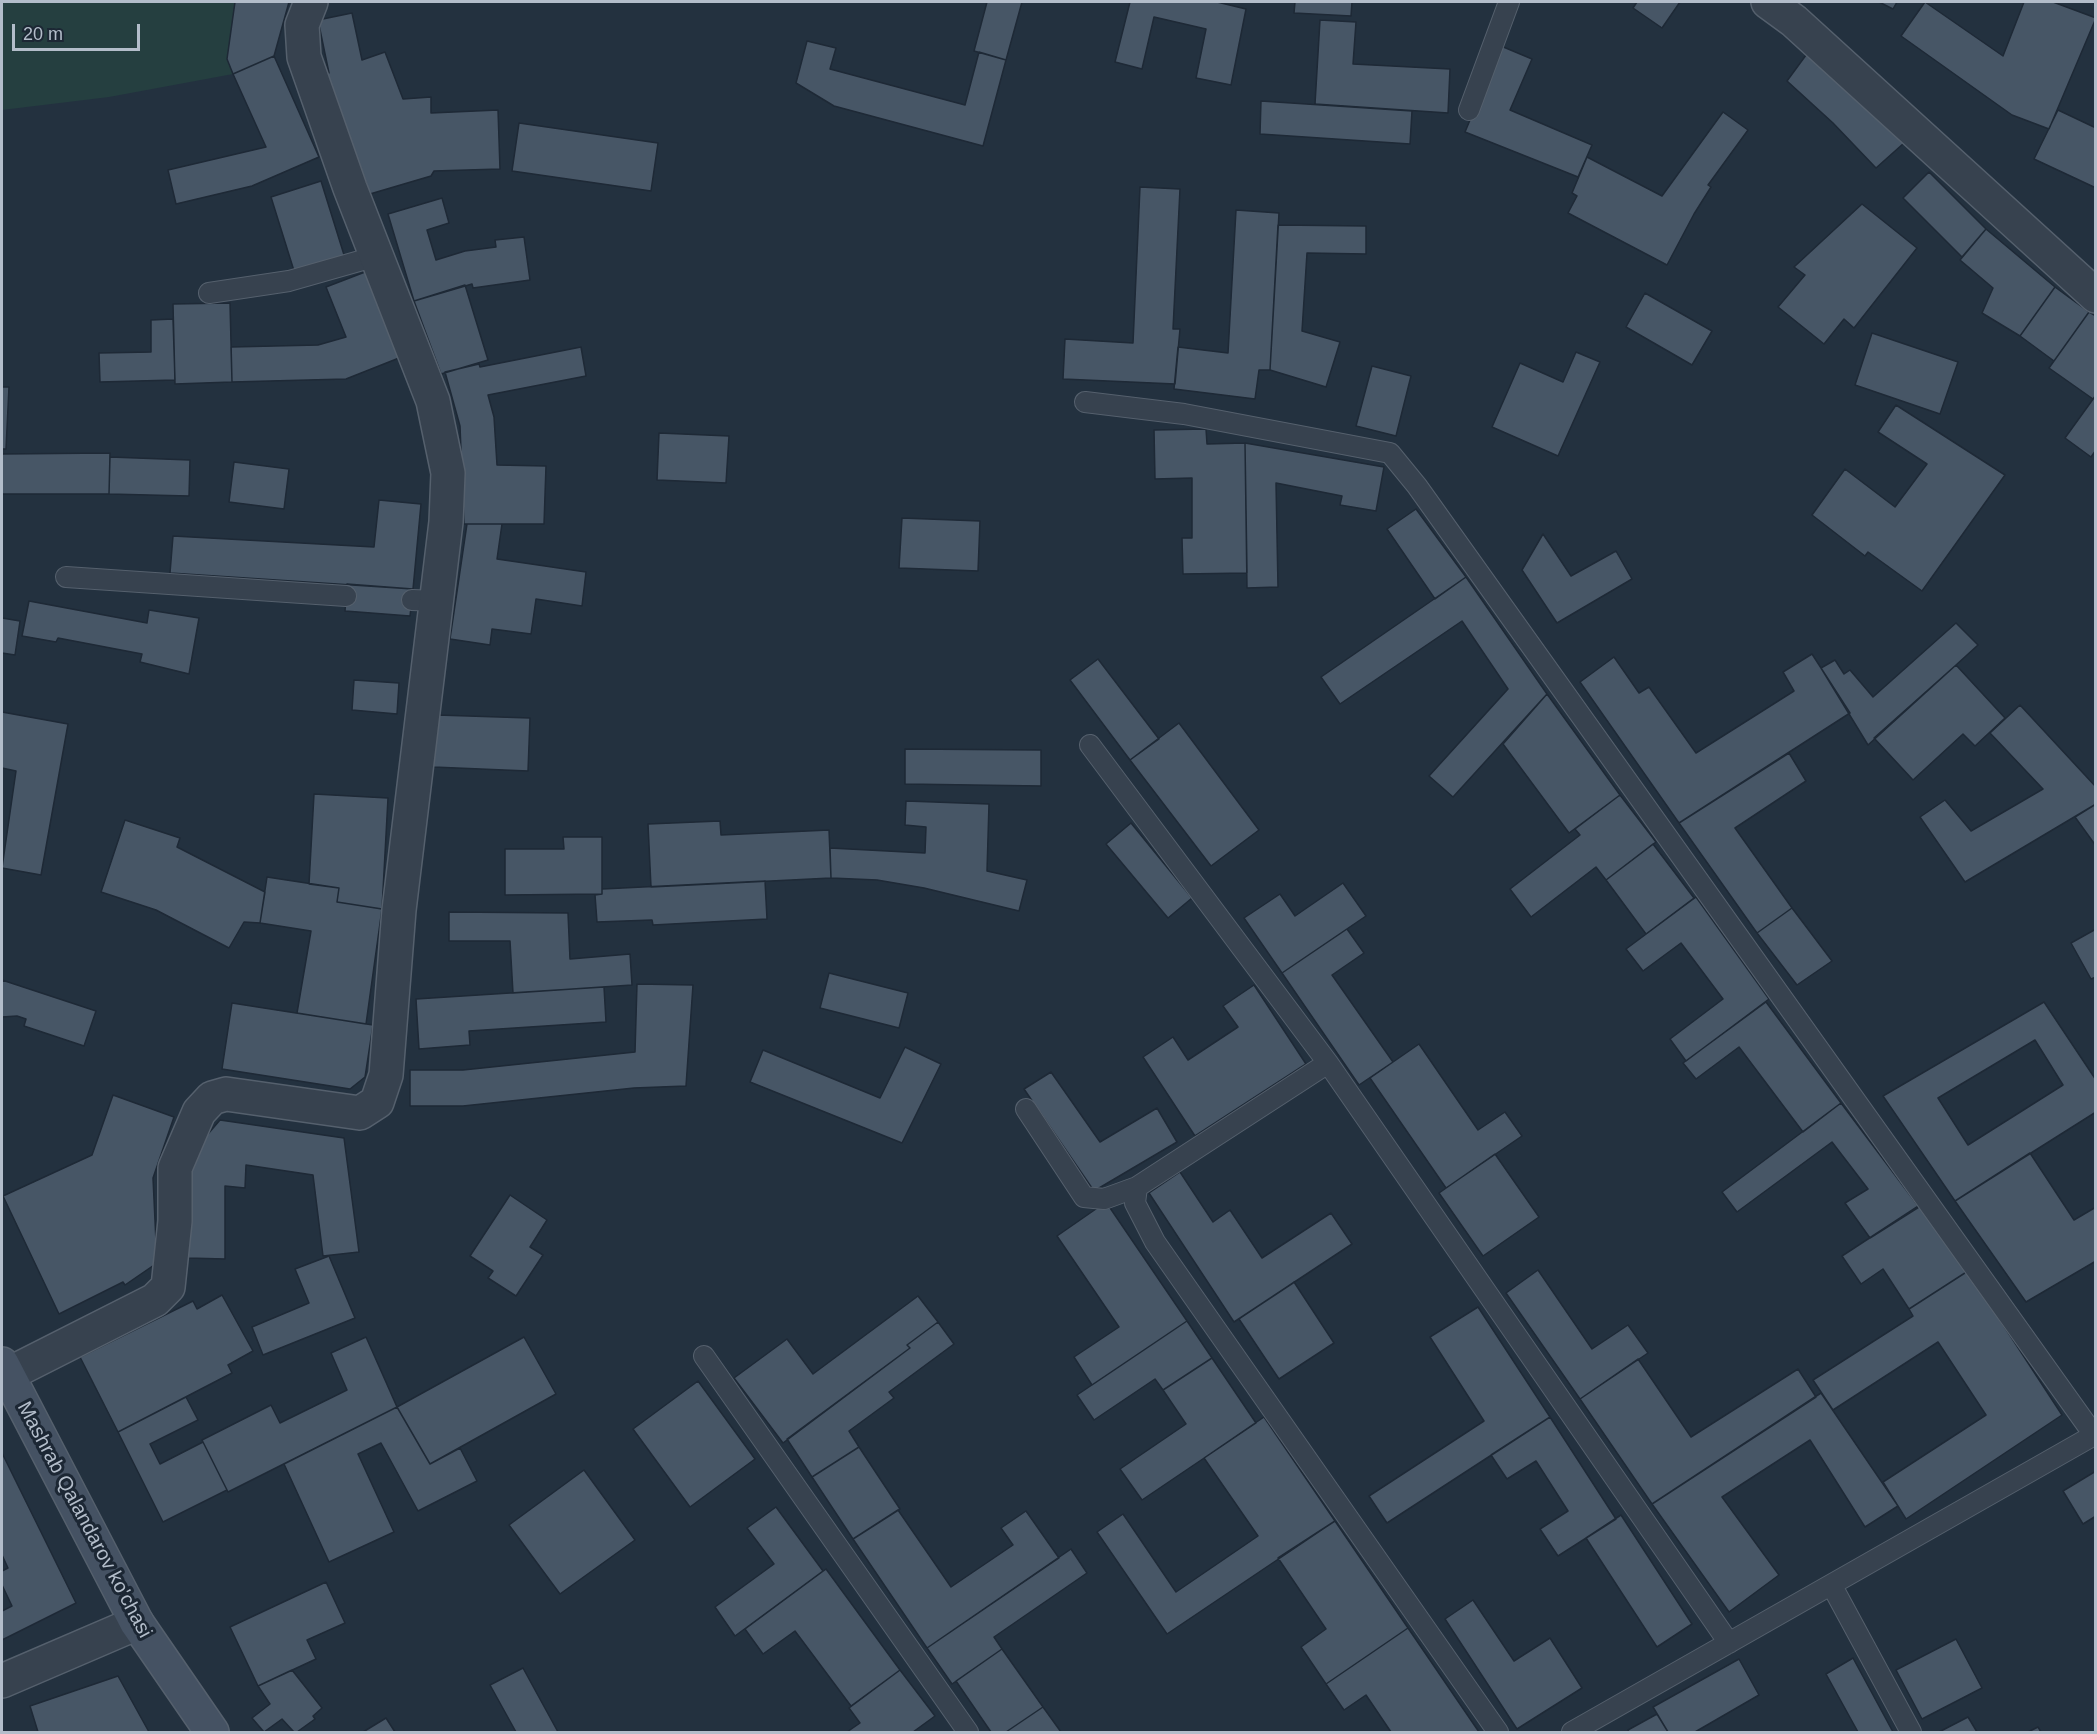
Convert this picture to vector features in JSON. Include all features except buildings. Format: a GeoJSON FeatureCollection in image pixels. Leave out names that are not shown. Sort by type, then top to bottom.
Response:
{"type":"FeatureCollection","features":[{"type":"Feature","properties":{"kind":"main road","name":"Mashrab Qalandarov ko'chasi"},"geometry":{"type":"LineString","coordinates":[[4,1370],[137,1623],[212,1732]]}},
{"type":"Feature","properties":{"kind":"street"},"geometry":{"type":"LineString","coordinates":[[4,1370],[154,1300],[168,1287],[175,1221],[175,1168],[199,1112],[212,1098],[226,1094],[360,1113],[377,1102],[386,1075],[424,600],[446,522],[448,473],[433,401],[304,57],[302,25],[311,2]]}},
{"type":"Feature","properties":{"kind":"street"},"geometry":{"type":"LineString","coordinates":[[1768,2],[1794,21],[2096,296]]}},
{"type":"Feature","properties":{"kind":"street"},"geometry":{"type":"LineString","coordinates":[[2,1681],[137,1623]]}},
{"type":"Feature","properties":{"kind":"lane"},"geometry":{"type":"LineString","coordinates":[[1469,110],[1509,2]]}},
{"type":"Feature","properties":{"kind":"lane"},"geometry":{"type":"LineString","coordinates":[[208,293],[289,281],[377,256]]}},
{"type":"Feature","properties":{"kind":"lane"},"geometry":{"type":"LineString","coordinates":[[1085,402],[1184,414],[1390,453],[1444,525],[2095,1434],[1833,1586],[1572,1732]]}},
{"type":"Feature","properties":{"kind":"lane"},"geometry":{"type":"LineString","coordinates":[[66,577],[346,596]]}},
{"type":"Feature","properties":{"kind":"lane"},"geometry":{"type":"LineString","coordinates":[[1090,745],[1328,1063],[1729,1643]]}},
{"type":"Feature","properties":{"kind":"lane"},"geometry":{"type":"LineString","coordinates":[[1026,1109],[1084,1197],[1096,1201],[1137,1187],[1328,1063]]}},
{"type":"Feature","properties":{"kind":"lane"},"geometry":{"type":"LineString","coordinates":[[1137,1187],[1135,1203],[1155,1242],[1498,1732]]}},
{"type":"Feature","properties":{"kind":"lane"},"geometry":{"type":"LineString","coordinates":[[705,1356],[968,1732]]}},
{"type":"Feature","properties":{"kind":"lane"},"geometry":{"type":"LineString","coordinates":[[1833,1586],[1911,1732]]}},
{"type":"Feature","properties":{"kind":"green space"},"geometry":{"type":"Polygon","coordinates":[[[2,2],[235,2],[227,59],[233,74],[109,97],[2,110],[2,2]]]}}]}
